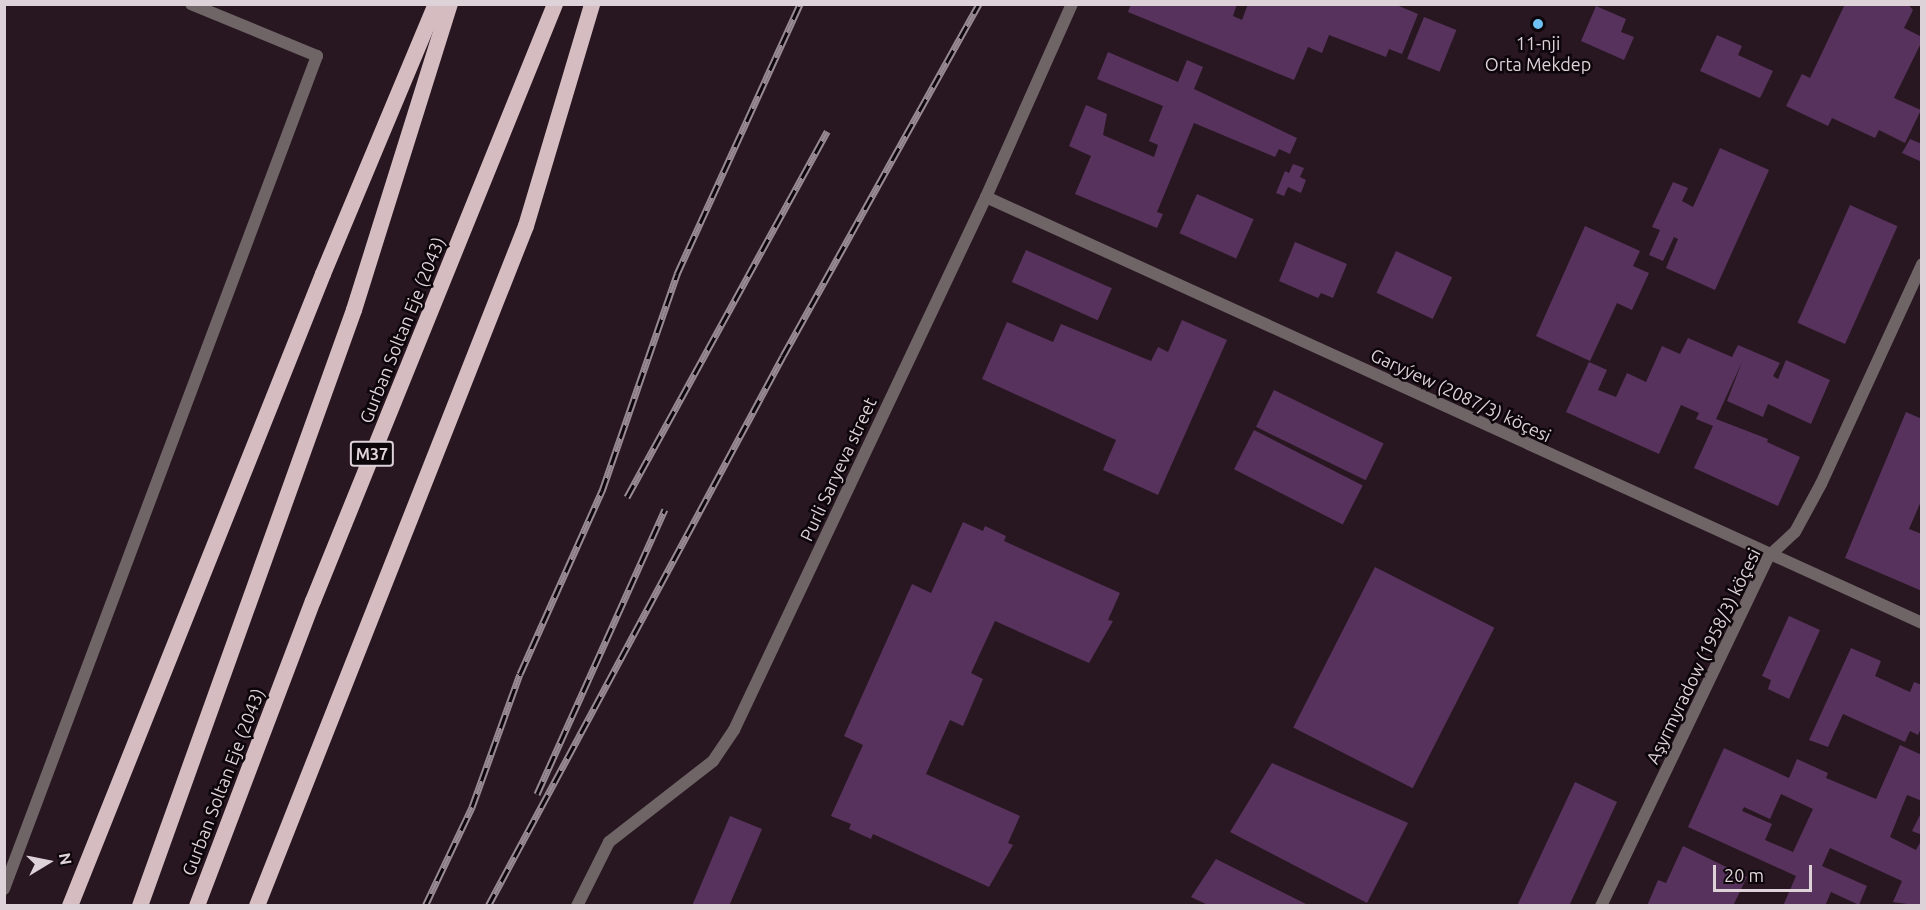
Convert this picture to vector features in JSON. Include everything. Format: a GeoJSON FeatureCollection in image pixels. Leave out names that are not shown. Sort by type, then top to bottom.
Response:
{"type":"FeatureCollection","features":[{"type":"Feature","properties":{"kind":"highway"},"geometry":{"type":"LineString","coordinates":[[70,906],[322,274],[436,4]]}},
{"type":"Feature","properties":{"kind":"highway","name":"Gurban Soltan Eje (2043)"},"geometry":{"type":"LineString","coordinates":[[140,906],[354,310],[450,4]]}},
{"type":"Feature","properties":{"kind":"highway","name":"Gurban Soltan Eje (2043)"},"geometry":{"type":"LineString","coordinates":[[197,906],[313,601],[555,4]]}},
{"type":"Feature","properties":{"kind":"highway"},"geometry":{"type":"LineString","coordinates":[[257,906],[526,226],[592,4]]}},
{"type":"Feature","properties":{"kind":"street"},"geometry":{"type":"LineString","coordinates":[[4,889],[317,56],[191,4]]}},
{"type":"Feature","properties":{"kind":"street","name":"Purli Saryeva street"},"geometry":{"type":"LineString","coordinates":[[577,906],[609,842],[713,761],[734,730],[986,197],[1072,4]]}},
{"type":"Feature","properties":{"kind":"street","name":"Garyýew (2087/3) köçesi"},"geometry":{"type":"LineString","coordinates":[[986,197],[1769,556],[1922,623]]}},
{"type":"Feature","properties":{"kind":"street","name":"Aşyrmyradow (1958/3) köçesi"},"geometry":{"type":"LineString","coordinates":[[1601,906],[1769,556],[1795,532],[1821,484],[1922,264]]}},
{"type":"Feature","properties":{"kind":"building"},"geometry":{"type":"Polygon","coordinates":[[[1131,4],[1237,4],[1233,16],[1242,20],[1248,4],[1394,4],[1418,14],[1402,54],[1389,49],[1386,57],[1329,35],[1322,53],[1308,47],[1294,80],[1128,12],[1131,4]]]}},
{"type":"Feature","properties":{"kind":"building"},"geometry":{"type":"Polygon","coordinates":[[[1845,4],[1908,4],[1913,10],[1904,28],[1922,37],[1922,41],[1894,98],[1921,110],[1905,143],[1879,130],[1875,138],[1832,118],[1828,126],[1786,106],[1802,74],[1810,78],[1845,4]]]}},
{"type":"Feature","properties":{"kind":"building"},"geometry":{"type":"Polygon","coordinates":[[[1596,6],[1626,19],[1621,32],[1634,37],[1624,60],[1581,41],[1596,6]]]}},
{"type":"Feature","properties":{"kind":"building"},"geometry":{"type":"Polygon","coordinates":[[[1424,17],[1456,30],[1440,72],[1407,59],[1424,17]]]}},
{"type":"Feature","properties":{"kind":"building"},"geometry":{"type":"Polygon","coordinates":[[[1717,35],[1742,46],[1738,55],[1773,71],[1760,98],[1700,71],[1717,35]]]}},
{"type":"Feature","properties":{"kind":"building"},"geometry":{"type":"Polygon","coordinates":[[[1108,52],[1178,82],[1187,60],[1203,67],[1194,89],[1297,138],[1290,154],[1279,149],[1275,157],[1194,123],[1157,212],[1163,214],[1157,228],[1075,194],[1091,156],[1069,146],[1086,105],[1107,114],[1103,135],[1154,157],[1158,145],[1149,141],[1163,106],[1097,79],[1108,52]]]}},
{"type":"Feature","properties":{"kind":"building"},"geometry":{"type":"Polygon","coordinates":[[[1910,139],[1922,144],[1922,162],[1902,153],[1910,139]]]}},
{"type":"Feature","properties":{"kind":"building"},"geometry":{"type":"Polygon","coordinates":[[[1720,148],[1769,170],[1715,290],[1666,268],[1678,239],[1674,237],[1663,261],[1649,255],[1660,230],[1652,227],[1673,182],[1688,188],[1682,201],[1693,207],[1720,148]]]}},
{"type":"Feature","properties":{"kind":"building"},"geometry":{"type":"Polygon","coordinates":[[[1293,164],[1304,168],[1300,177],[1306,180],[1301,193],[1288,187],[1284,196],[1276,193],[1285,171],[1289,173],[1293,164]]]}},
{"type":"Feature","properties":{"kind":"building"},"geometry":{"type":"Polygon","coordinates":[[[1197,194],[1254,219],[1236,259],[1180,233],[1197,194]]]}},
{"type":"Feature","properties":{"kind":"building"},"geometry":{"type":"Polygon","coordinates":[[[1850,205],[1898,226],[1845,344],[1798,323],[1850,205]]]}},
{"type":"Feature","properties":{"kind":"building"},"geometry":{"type":"Polygon","coordinates":[[[1585,226],[1640,251],[1633,266],[1649,273],[1632,310],[1617,303],[1590,361],[1536,336],[1585,226]]]}},
{"type":"Feature","properties":{"kind":"building"},"geometry":{"type":"Polygon","coordinates":[[[1295,242],[1347,264],[1333,298],[1321,293],[1318,298],[1279,281],[1295,242]]]}},
{"type":"Feature","properties":{"kind":"building"},"geometry":{"type":"Polygon","coordinates":[[[1026,250],[1112,288],[1098,320],[1012,282],[1026,250]]]}},
{"type":"Feature","properties":{"kind":"building"},"geometry":{"type":"Polygon","coordinates":[[[1396,251],[1452,277],[1433,319],[1377,293],[1396,251]]]}},
{"type":"Feature","properties":{"kind":"building"},"geometry":{"type":"Polygon","coordinates":[[[1182,320],[1227,340],[1158,495],[1103,470],[1116,440],[982,379],[1007,322],[1053,342],[1061,324],[1151,361],[1158,347],[1168,352],[1182,320]]]}},
{"type":"Feature","properties":{"kind":"building"},"geometry":{"type":"Polygon","coordinates":[[[1688,338],[1732,357],[1738,345],[1780,363],[1773,376],[1778,379],[1786,360],[1830,380],[1811,424],[1768,404],[1763,417],[1727,401],[1742,362],[1716,419],[1768,439],[1767,442],[1800,457],[1778,506],[1694,468],[1713,426],[1696,419],[1699,413],[1681,405],[1659,454],[1566,412],[1589,362],[1607,370],[1598,390],[1616,397],[1627,373],[1646,382],[1662,346],[1680,354],[1688,338]]]}},
{"type":"Feature","properties":{"kind":"building"},"geometry":{"type":"Polygon","coordinates":[[[1274,390],[1384,443],[1366,480],[1256,427],[1274,390]]]}},
{"type":"Feature","properties":{"kind":"building"},"geometry":{"type":"Polygon","coordinates":[[[1906,412],[1922,419],[1922,499],[1909,529],[1922,534],[1922,591],[1845,558],[1906,412]]]}},
{"type":"Feature","properties":{"kind":"building"},"geometry":{"type":"Polygon","coordinates":[[[1254,430],[1363,485],[1343,525],[1234,469],[1254,430]]]}},
{"type":"Feature","properties":{"kind":"building"},"geometry":{"type":"Polygon","coordinates":[[[963,522],[983,531],[985,526],[1006,536],[1004,541],[1120,593],[1108,620],[1113,621],[1089,663],[995,621],[971,673],[983,679],[963,726],[950,720],[926,774],[1020,816],[1008,843],[1013,845],[989,887],[873,834],[871,839],[849,829],[851,824],[831,816],[863,745],[844,736],[912,584],[931,593],[963,522]]]}},
{"type":"Feature","properties":{"kind":"building"},"geometry":{"type":"Polygon","coordinates":[[[1375,567],[1494,628],[1413,788],[1293,727],[1375,567]]]}},
{"type":"Feature","properties":{"kind":"building"},"geometry":{"type":"Polygon","coordinates":[[[1789,616],[1820,630],[1789,699],[1768,689],[1771,680],[1762,676],[1789,616]]]}},
{"type":"Feature","properties":{"kind":"building"},"geometry":{"type":"Polygon","coordinates":[[[1851,648],[1881,661],[1875,676],[1910,692],[1914,682],[1922,685],[1922,726],[1918,735],[1910,731],[1905,742],[1843,714],[1828,747],[1809,740],[1851,648]]]}},
{"type":"Feature","properties":{"kind":"building"},"geometry":{"type":"Polygon","coordinates":[[[1900,745],[1922,755],[1922,801],[1907,795],[1890,837],[1916,850],[1922,839],[1922,906],[1893,902],[1902,881],[1830,848],[1822,866],[1867,886],[1859,905],[1831,892],[1825,906],[1783,906],[1796,876],[1688,827],[1724,748],[1789,778],[1797,759],[1828,773],[1826,778],[1876,799],[1900,745]],[[1781,794],[1770,819],[1744,807],[1742,811],[1772,824],[1765,840],[1793,852],[1813,809],[1781,794]]]}},
{"type":"Feature","properties":{"kind":"building"},"geometry":{"type":"Polygon","coordinates":[[[1272,763],[1408,823],[1367,903],[1230,832],[1272,763]]]}},
{"type":"Feature","properties":{"kind":"building"},"geometry":{"type":"Polygon","coordinates":[[[1575,782],[1617,802],[1569,906],[1517,906],[1575,782]]]}},
{"type":"Feature","properties":{"kind":"building"},"geometry":{"type":"Polygon","coordinates":[[[1922,811],[1922,835],[1912,831],[1922,811]]]}},
{"type":"Feature","properties":{"kind":"building"},"geometry":{"type":"Polygon","coordinates":[[[730,816],[762,829],[729,906],[692,906],[730,816]]]}},
{"type":"Feature","properties":{"kind":"building"},"geometry":{"type":"Polygon","coordinates":[[[1683,846],[1747,877],[1733,906],[1647,906],[1658,880],[1666,883],[1683,846]]]}},
{"type":"Feature","properties":{"kind":"building"},"geometry":{"type":"Polygon","coordinates":[[[1216,859],[1310,906],[1210,906],[1191,897],[1216,859]]]}},
{"type":"Feature","properties":{"kind":"railway"},"geometry":{"type":"LineString","coordinates":[[425,906],[472,807],[520,674],[602,491],[677,274],[800,4]]}},
{"type":"Feature","properties":{"kind":"railway"},"geometry":{"type":"LineString","coordinates":[[488,906],[783,356],[979,4]]}},
{"type":"Feature","properties":{"kind":"railway"},"geometry":{"type":"LineString","coordinates":[[627,497],[827,131]]}},
{"type":"Feature","properties":{"kind":"railway"},"geometry":{"type":"LineString","coordinates":[[537,794],[665,509]]}},
{"type":"Feature","properties":{"kind":"place","name":"11-nji Orta Mekdep"},"geometry":{"type":"Point","coordinates":[1538,24]}}]}
